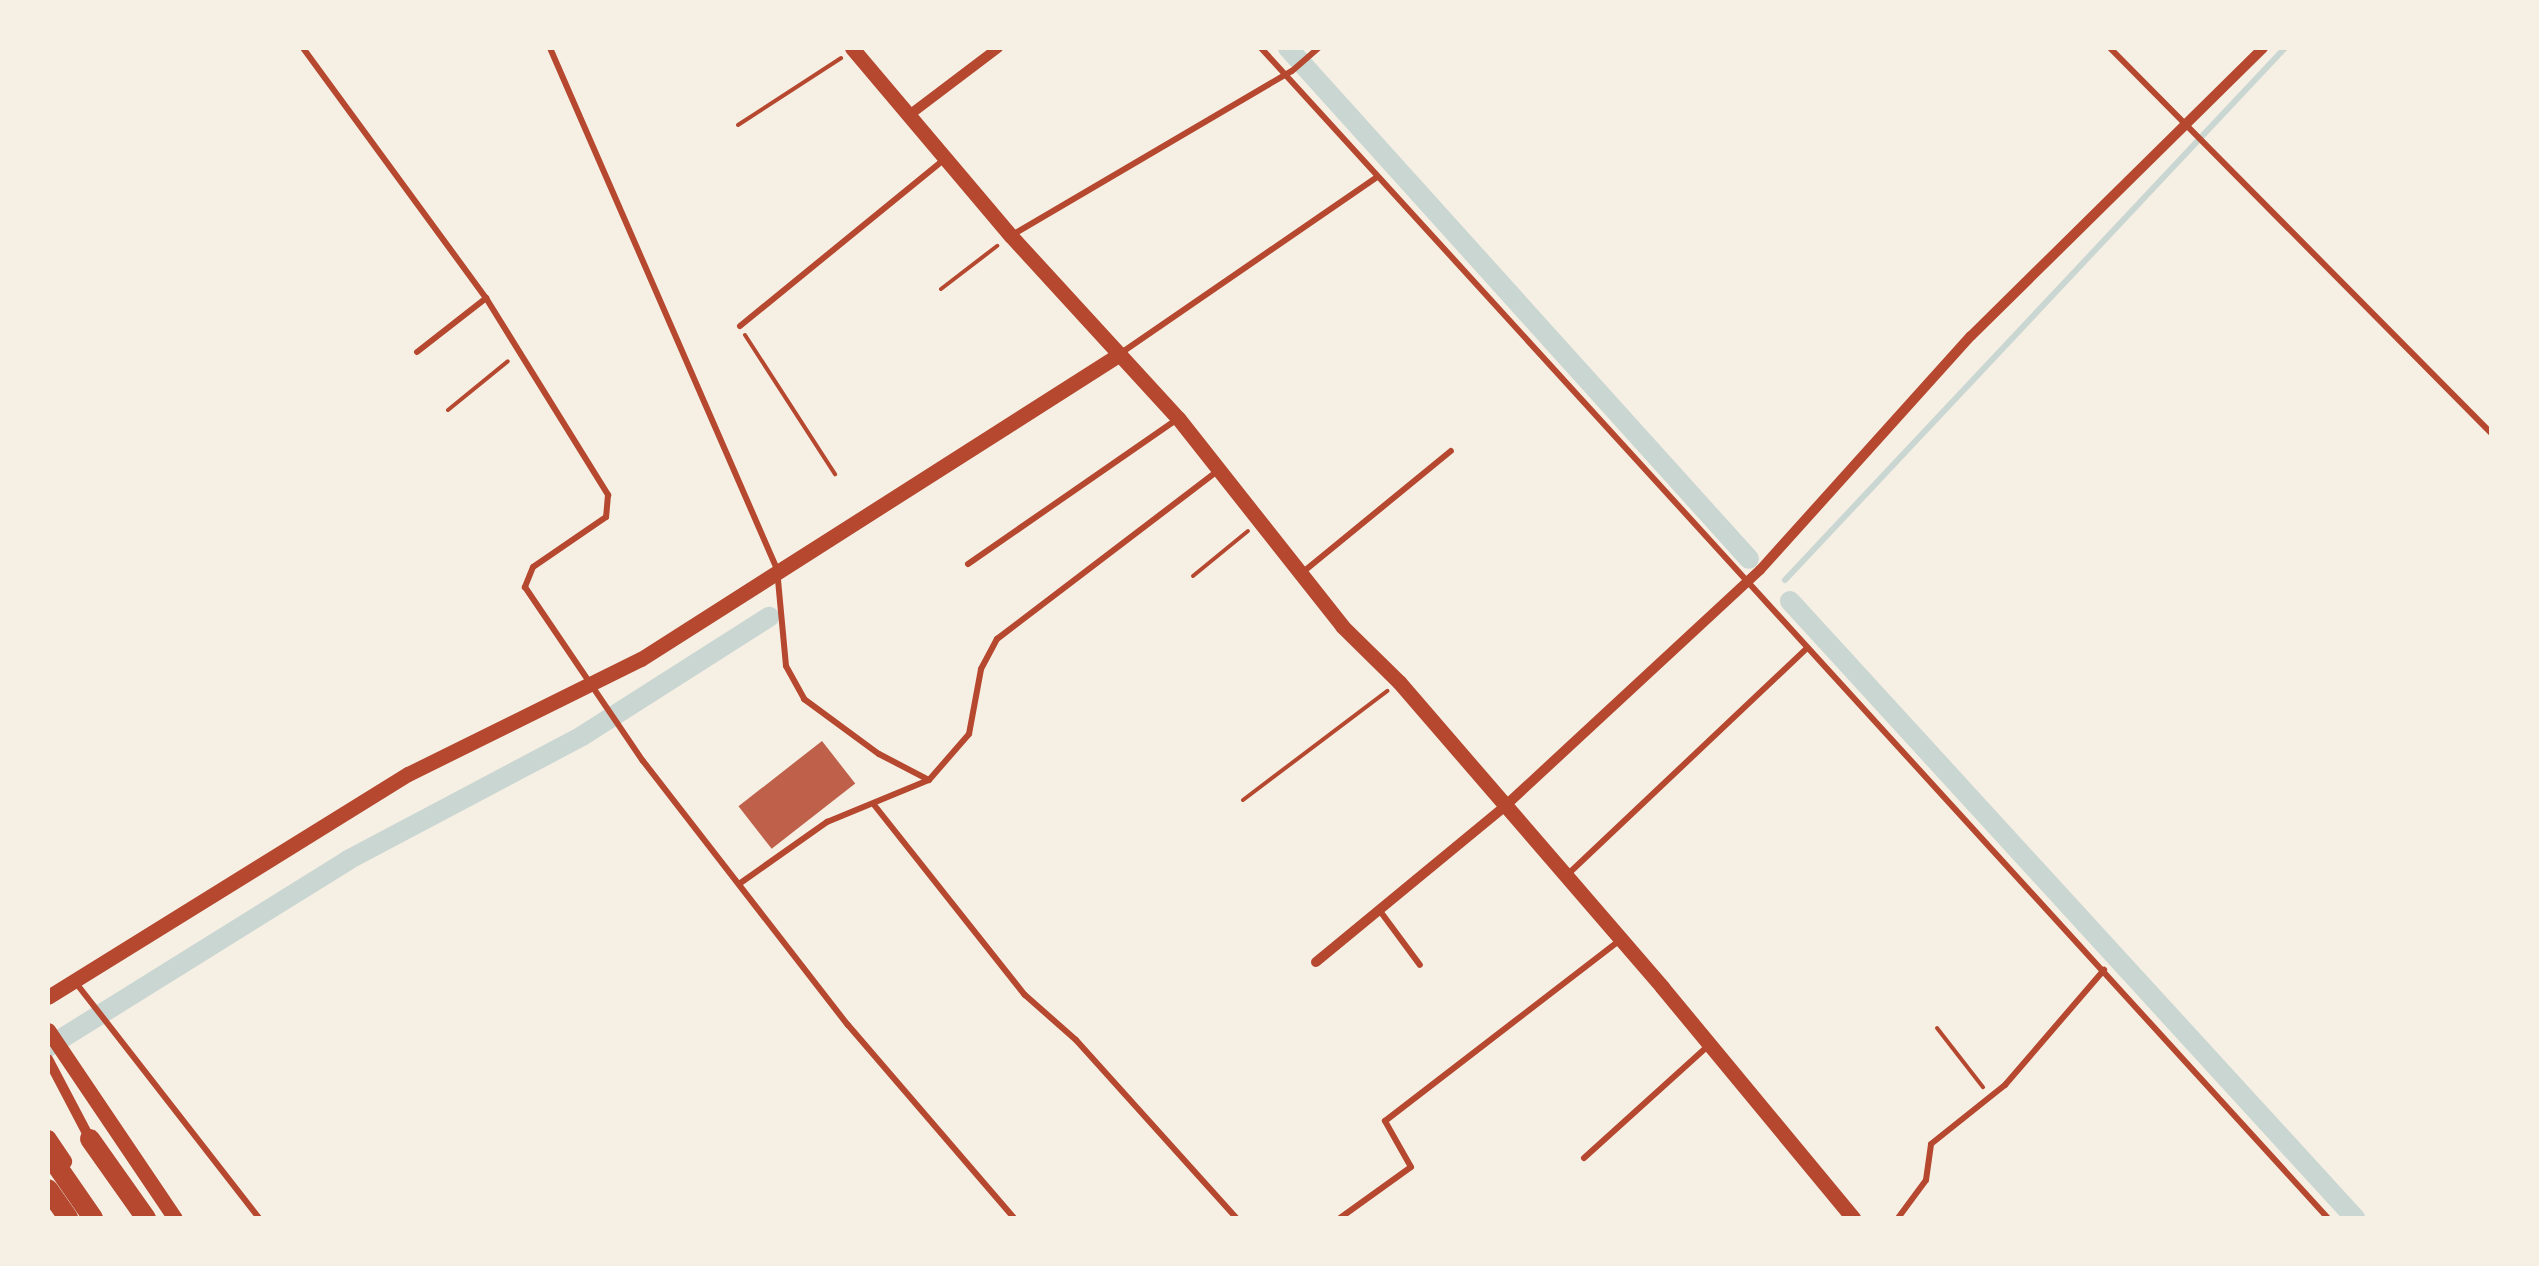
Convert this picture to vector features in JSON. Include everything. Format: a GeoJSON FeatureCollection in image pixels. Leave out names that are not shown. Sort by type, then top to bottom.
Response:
{"type":"FeatureCollection","features":[{"type":"Feature","properties":{"kind":"highway"},"geometry":{"type":"LineString","coordinates":[[90,1140],[146,1218]]}},
{"type":"Feature","properties":{"kind":"highway"},"geometry":{"type":"LineString","coordinates":[[48,1153],[94,1218]]}},
{"type":"Feature","properties":{"kind":"highway"},"geometry":{"type":"LineString","coordinates":[[48,1189],[68,1218]]}},
{"type":"Feature","properties":{"kind":"street"},"geometry":{"type":"LineString","coordinates":[[908,116],[998,48]]}},
{"type":"Feature","properties":{"kind":"street"},"geometry":{"type":"LineString","coordinates":[[1316,962],[1504,807],[1748,582],[1970,336],[2263,48]]}},
{"type":"Feature","properties":{"kind":"street"},"geometry":{"type":"LineString","coordinates":[[853,49],[1010,236],[1178,418],[1342,626],[1399,682],[1852,1218]]}},
{"type":"Feature","properties":{"kind":"street"},"geometry":{"type":"LineString","coordinates":[[48,997],[408,774],[591,684],[681,634],[776,569],[1120,354]]}},
{"type":"Feature","properties":{"kind":"street"},"geometry":{"type":"LineString","coordinates":[[48,1031],[175,1218]]}},
{"type":"Feature","properties":{"kind":"street"},"geometry":{"type":"LineString","coordinates":[[48,1060],[90,1140]]}},
{"type":"Feature","properties":{"kind":"street"},"geometry":{"type":"LineString","coordinates":[[48,1137],[102,1218]]}},
{"type":"Feature","properties":{"kind":"street"},"geometry":{"type":"LineString","coordinates":[[48,1181],[85,1218]]}},
{"type":"Feature","properties":{"kind":"lane"},"geometry":{"type":"LineString","coordinates":[[303,48],[486,298],[608,495],[606,517],[525,579],[618,723],[739,884],[848,1025],[1014,1218]]}},
{"type":"Feature","properties":{"kind":"lane"},"geometry":{"type":"LineString","coordinates":[[550,48],[776,569],[786,666],[804,698],[879,754],[930,780]]}},
{"type":"Feature","properties":{"kind":"lane"},"geometry":{"type":"LineString","coordinates":[[1261,48],[2328,1218]]}},
{"type":"Feature","properties":{"kind":"lane"},"geometry":{"type":"LineString","coordinates":[[1010,236],[1288,74],[1318,48]]}},
{"type":"Feature","properties":{"kind":"lane"},"geometry":{"type":"LineString","coordinates":[[2110,48],[2488,430],[2492,420]]}},
{"type":"Feature","properties":{"kind":"lane"},"geometry":{"type":"LineString","coordinates":[[740,326],[946,158]]}},
{"type":"Feature","properties":{"kind":"lane"},"geometry":{"type":"LineString","coordinates":[[1120,354],[1376,178]]}},
{"type":"Feature","properties":{"kind":"lane"},"geometry":{"type":"LineString","coordinates":[[417,352],[486,298]]}},
{"type":"Feature","properties":{"kind":"lane"},"geometry":{"type":"LineString","coordinates":[[968,564],[1178,418]]}},
{"type":"Feature","properties":{"kind":"lane"},"geometry":{"type":"LineString","coordinates":[[1302,573],[1451,451]]}},
{"type":"Feature","properties":{"kind":"lane"},"geometry":{"type":"LineString","coordinates":[[739,884],[827,822],[875,806],[930,780],[969,734],[981,669],[997,639],[1220,468]]}},
{"type":"Feature","properties":{"kind":"lane"},"geometry":{"type":"LineString","coordinates":[[1564,877],[1807,648]]}},
{"type":"Feature","properties":{"kind":"lane"},"geometry":{"type":"LineString","coordinates":[[875,806],[1026,995],[1076,1040],[1236,1218]]}},
{"type":"Feature","properties":{"kind":"lane"},"geometry":{"type":"LineString","coordinates":[[1380,911],[1420,964]]}},
{"type":"Feature","properties":{"kind":"lane"},"geometry":{"type":"LineString","coordinates":[[1340,1218],[1411,1167],[1385,1122],[1620,940]]}},
{"type":"Feature","properties":{"kind":"lane"},"geometry":{"type":"LineString","coordinates":[[1898,1218],[1926,1180],[1931,1144],[1991,1098],[2104,970]]}},
{"type":"Feature","properties":{"kind":"lane"},"geometry":{"type":"LineString","coordinates":[[74,981],[116,1028],[259,1218]]}},
{"type":"Feature","properties":{"kind":"lane"},"geometry":{"type":"LineString","coordinates":[[1584,1158],[1709,1045]]}},
{"type":"Feature","properties":{"kind":"path"},"geometry":{"type":"LineString","coordinates":[[738,125],[853,49]]}},
{"type":"Feature","properties":{"kind":"path"},"geometry":{"type":"LineString","coordinates":[[941,289],[1010,236]]}},
{"type":"Feature","properties":{"kind":"path"},"geometry":{"type":"LineString","coordinates":[[740,326],[834,474]]}},
{"type":"Feature","properties":{"kind":"path"},"geometry":{"type":"LineString","coordinates":[[448,410],[520,352]]}},
{"type":"Feature","properties":{"kind":"path"},"geometry":{"type":"LineString","coordinates":[[1193,576],[1259,522]]}},
{"type":"Feature","properties":{"kind":"path"},"geometry":{"type":"LineString","coordinates":[[1243,800],[1399,682]]}},
{"type":"Feature","properties":{"kind":"path"},"geometry":{"type":"LineString","coordinates":[[1936,1028],[1991,1098]]}},
{"type":"Feature","properties":{"kind":"building"},"geometry":{"type":"Polygon","coordinates":[[[822,741],[855,784],[772,849],[738,806],[822,741]]]}},
{"type":"Feature","properties":{"kind":"waterway"},"geometry":{"type":"LineString","coordinates":[[1288,48],[1749,559]]}},
{"type":"Feature","properties":{"kind":"waterway"},"geometry":{"type":"LineString","coordinates":[[1785,580],[2285,48]]}},
{"type":"Feature","properties":{"kind":"waterway"},"geometry":{"type":"LineString","coordinates":[[1790,601],[2355,1218]]}},
{"type":"Feature","properties":{"kind":"waterway"},"geometry":{"type":"LineString","coordinates":[[48,1047],[348,860],[582,736],[769,617]]}}]}
